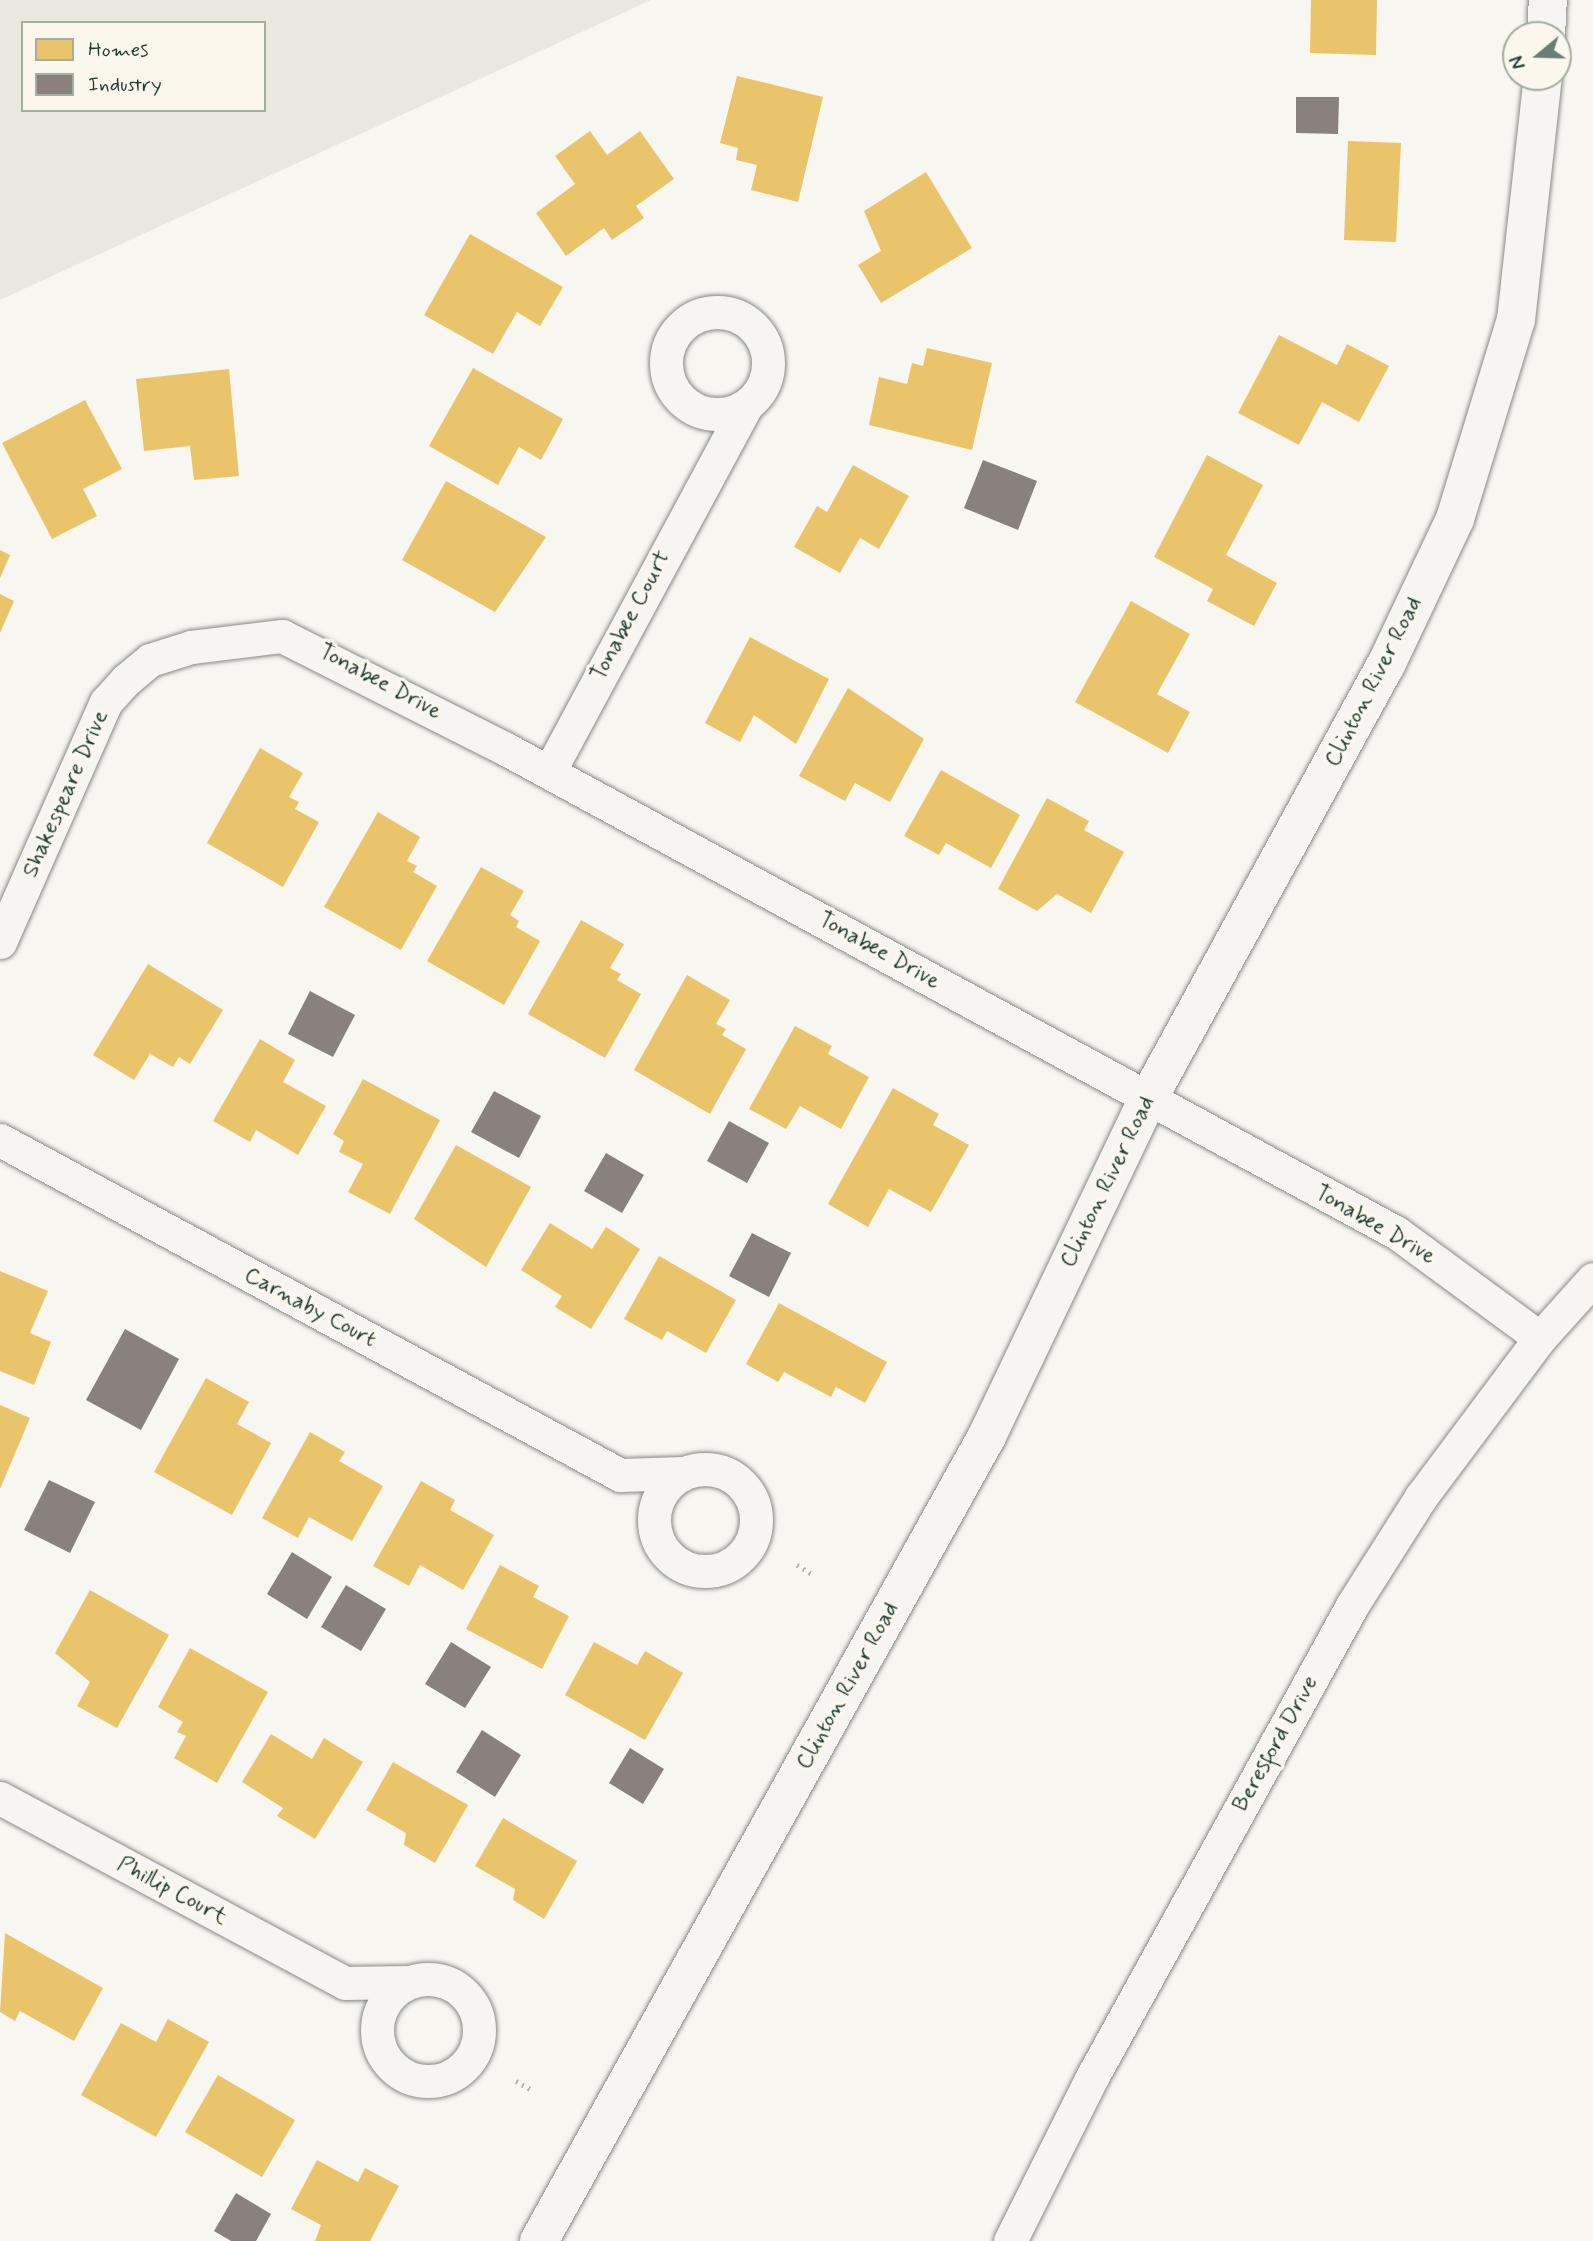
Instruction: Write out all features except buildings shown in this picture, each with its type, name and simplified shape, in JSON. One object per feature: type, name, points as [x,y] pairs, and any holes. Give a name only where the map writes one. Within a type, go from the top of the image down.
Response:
[{"type":"street","points":[[1547,21],[1548,0]]},
{"type":"street","name":"Clinton River Road","points":[[539,2241],[987,1436],[1148,1098],[1385,667],[1455,519],[1516,320],[1541,91]]},
{"type":"street","name":"Tonabee Court","points":[[549,772],[712,460],[746,406],[758,394],[769,362],[757,332],[730,313],[697,316],[673,338],[666,370],[712,460]]},
{"type":"street","points":[[682,401],[713,414],[746,406]]},
{"type":"street","name":"Tonabee Drive","points":[[191,647],[253,635],[308,643],[1396,1233],[1540,1338]]},
{"type":"street","name":"Shakespeare Drive","points":[[0,942],[107,702],[150,660],[191,647]]},
{"type":"street","name":"Carnaby Court","points":[[0,1140],[620,1475],[672,1559],[703,1571],[734,1562],[750,1543],[756,1519],[745,1488],[718,1470],[620,1475]]},
{"type":"street","name":"Beresford Drive","points":[[1010,2241],[1091,2079],[1353,1604],[1421,1497],[1540,1338],[1593,1279]]},
{"type":"street","points":[[654,1530],[659,1496],[683,1473]]},
{"type":"street","name":"Phillip Court","points":[[0,1798],[345,1983],[441,1980],[469,1999],[479,2031],[469,2062],[441,2079],[408,2077],[394,2068],[345,1983]]},
{"type":"street","points":[[377,2038],[383,2005],[408,1982]]},
{"type":"path","points":[[797,1566],[811,1574]]},
{"type":"path","points":[[516,2081],[532,2090]]},
{"type":"shaded area","points":[[0,0],[651,0],[0,300]]}]
